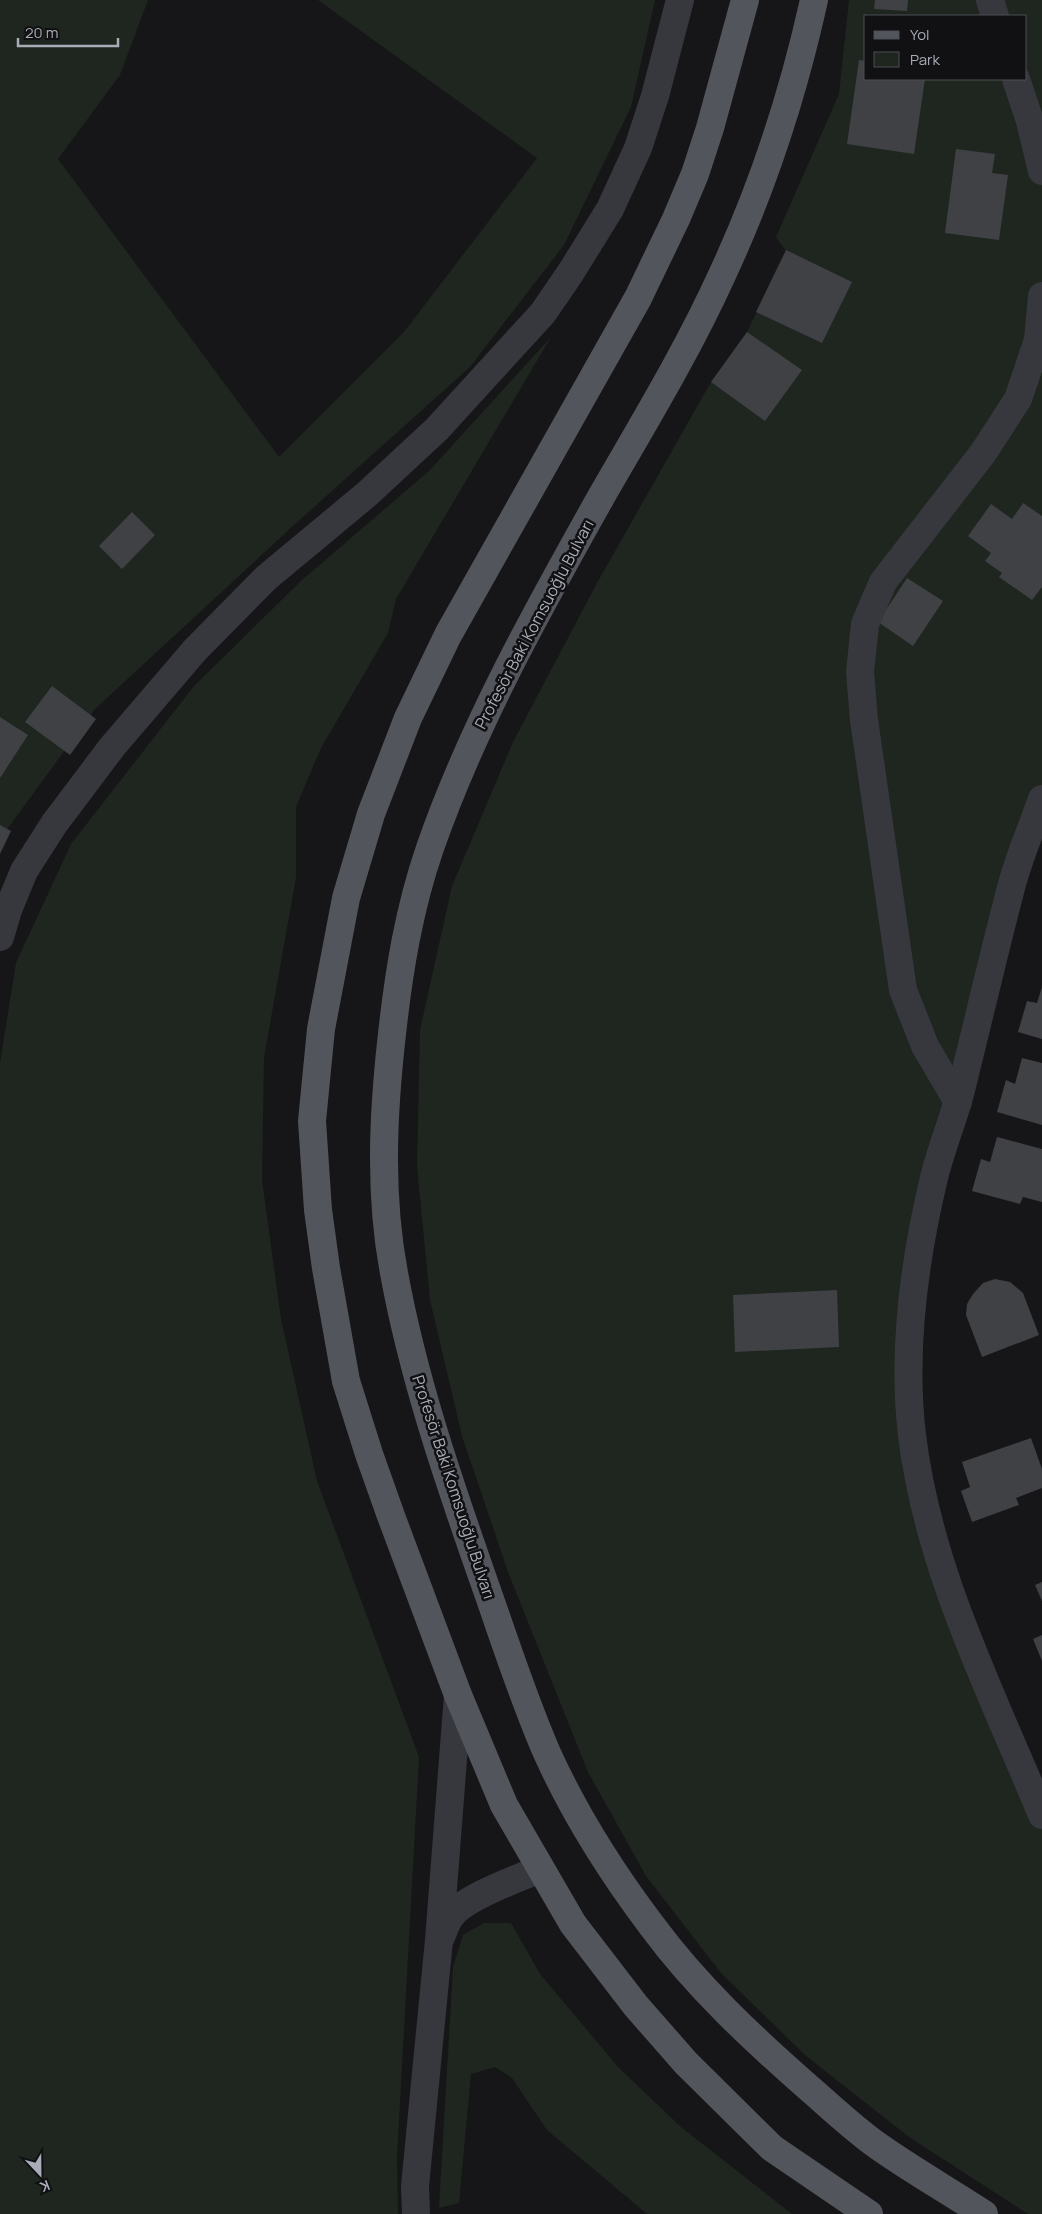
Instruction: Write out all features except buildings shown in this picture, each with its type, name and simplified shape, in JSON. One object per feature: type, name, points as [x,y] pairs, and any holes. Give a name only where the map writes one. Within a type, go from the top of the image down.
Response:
[{"type":"main road","points":[[745,0],[707,137],[676,219],[638,298],[448,635],[408,718],[371,814],[346,898],[321,1029],[312,1121],[318,1210],[336,1330],[346,1381],[368,1454],[458,1695],[504,1805],[573,1924],[609,1973],[686,2063],[719,2098],[772,2148],[869,2214]]},
{"type":"main road","name":"Profesör Baki Komsuoğlu Bulvarı","points":[[814,0],[795,80],[778,135],[723,273],[676,367],[595,508],[497,688],[463,762],[429,850],[407,924],[396,991],[387,1071],[383,1145],[386,1206],[393,1268],[414,1365],[436,1444],[524,1697],[549,1758],[581,1818],[618,1880],[654,1930],[690,1974],[766,2050],[874,2144],[984,2214]]},
{"type":"street","points":[[0,937],[8,910],[24,871],[54,824],[112,746],[195,650],[266,578],[367,494],[437,429],[543,313],[572,272],[610,209],[638,148],[655,96],[680,0]]},
{"type":"street","points":[[990,0],[996,15]]},
{"type":"street","points":[[1016,80],[1030,121],[1042,171]]},
{"type":"street","points":[[958,1102],[925,1046],[903,990],[864,720],[860,672],[866,624],[883,582],[983,453],[1018,399],[1038,340],[1042,296]]},
{"type":"street","points":[[1042,799],[1013,882],[958,1102],[933,1180],[916,1273],[908,1372],[912,1435],[924,1499],[943,1569],[966,1638],[1035,1781],[1042,1815]]},
{"type":"street","points":[[416,2214],[415,2186],[439,1940],[458,1695]]},
{"type":"street","points":[[439,1940],[451,1915],[467,1903],[489,1891],[540,1869]]},
{"type":"green space","points":[[0,0],[148,0],[120,75],[58,159],[279,457],[404,332],[537,158],[318,0],[655,0],[631,107],[564,245],[470,367],[294,525],[95,709],[0,839]]},
{"type":"green space","points":[[849,0],[1042,0],[1042,799],[933,1180],[912,1435],[1029,1784],[1042,1778],[1042,2214],[1028,2214],[909,2137],[806,2056],[721,1973],[646,1876],[588,1772],[508,1572],[462,1436],[430,1300],[417,1166],[420,1030],[452,886],[513,742],[597,583],[711,382],[747,332],[786,251],[776,237],[839,94]]},
{"type":"green space","points":[[551,337],[396,599],[388,633],[321,748],[296,807],[296,877],[264,1058],[262,1180],[281,1319],[317,1481],[419,1757],[397,2157],[398,2214],[0,2214],[0,1063],[16,963],[71,844],[194,686],[302,580],[429,471]]},
{"type":"green space","points":[[484,1923],[511,1923],[540,1974],[619,2068],[681,2127],[792,2214],[647,2214],[547,2130],[512,2078],[495,2067],[471,2074],[459,2203],[439,2208],[453,1967],[463,1935]]}]
